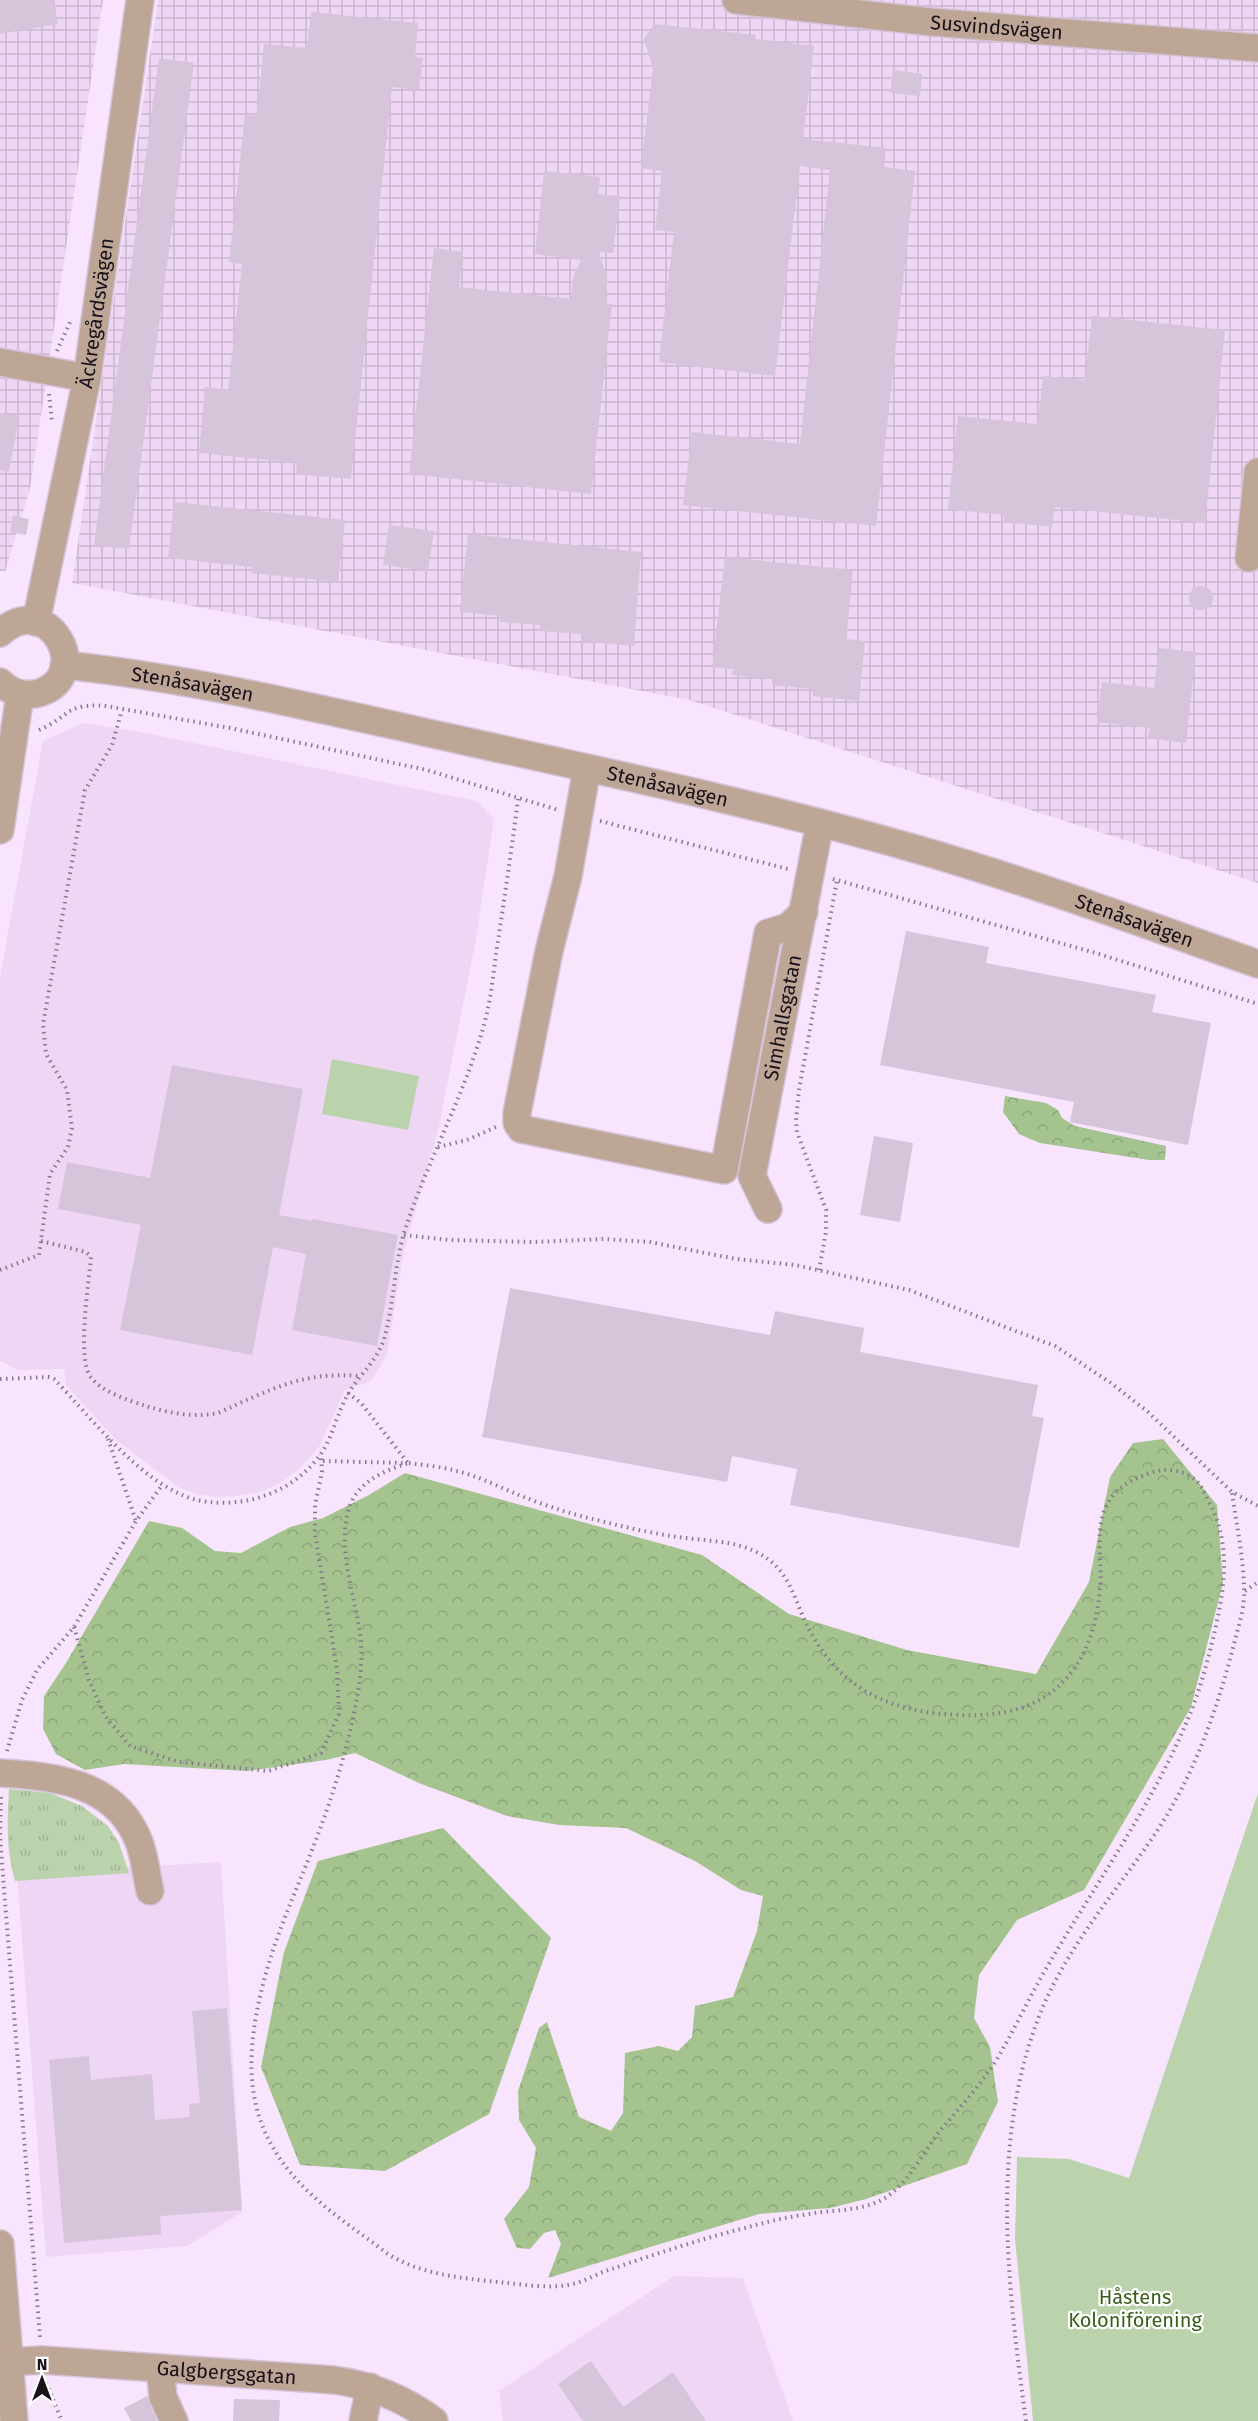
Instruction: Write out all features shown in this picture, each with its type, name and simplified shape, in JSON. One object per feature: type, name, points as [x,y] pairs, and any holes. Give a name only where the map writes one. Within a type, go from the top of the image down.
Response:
[{"type":"street","name":"Äckregårdsvägen","points":[[36,622],[87,378],[140,0]]},
{"type":"street","name":"Susvindsvägen","points":[[736,0],[930,22],[1258,48]]},
{"type":"street","points":[[0,362],[87,378]]},
{"type":"street","points":[[1249,558],[1257,488]]},
{"type":"street","points":[[0,633],[20,621],[36,622],[51,629],[61,641],[64,649],[64,664],[59,678],[48,689],[35,694],[10,688],[14,730],[0,830]]},
{"type":"street","name":"Stenåsavägen","points":[[64,664],[170,678],[255,695],[587,768],[820,823],[924,851],[1043,888],[1258,964]]},
{"type":"street","points":[[587,768],[568,876],[540,997],[517,1123],[521,1129],[724,1170],[768,933],[788,927],[804,912]]},
{"type":"street","name":"Simhallsgatan","points":[[768,1209],[753,1176],[820,823]]},
{"type":"street","points":[[2,1773],[67,1781],[92,1789],[109,1800],[127,1819],[138,1838],[150,1891]]},
{"type":"street","points":[[0,2244],[14,2421]]},
{"type":"street","name":"Galgbergsgatan","points":[[9,2362],[42,2360],[355,2382],[412,2407],[434,2421]]},
{"type":"street","points":[[160,2369],[163,2397],[174,2421]]},
{"type":"street","points":[[363,2421],[370,2387]]},
{"type":"path","points":[[54,430],[48,398],[58,347],[71,319]]},
{"type":"path","points":[[14,730],[37,731],[68,711],[85,705],[230,728],[427,770],[578,816],[793,870],[811,872],[1099,954],[1258,1004]]},
{"type":"path","points":[[0,1270],[39,1255],[50,1174],[68,1147],[72,1128],[67,1090],[46,1054],[43,1024],[85,790],[112,745],[122,710]]},
{"type":"path","points":[[0,1379],[48,1377],[54,1379],[108,1438],[163,1484],[180,1494],[198,1500],[237,1502],[257,1499],[276,1492],[293,1481],[321,1454],[348,1393],[369,1367],[384,1339],[404,1235],[466,1076],[486,1017],[518,799]]},
{"type":"path","points":[[819,1270],[826,1232],[826,1210],[800,1143],[796,1120],[799,1090],[837,880]]},
{"type":"path","points":[[438,1147],[451,1146],[498,1127],[517,1123]]},
{"type":"path","points":[[404,1235],[449,1240],[534,1242],[604,1239],[650,1242],[736,1259],[795,1265],[909,1290],[1055,1346],[1112,1383],[1148,1412],[1232,1492],[1258,1506]]},
{"type":"path","points":[[41,1241],[86,1251],[91,1257],[84,1361],[89,1376],[105,1389],[130,1401],[157,1409],[203,1416],[218,1413],[306,1377],[334,1374],[360,1376]]},
{"type":"path","points":[[348,1393],[361,1402],[409,1463]]},
{"type":"path","points":[[108,1438],[136,1521]]},
{"type":"path","points":[[74,1627],[88,1680],[105,1716],[130,1746],[179,1762],[268,1771],[321,1753],[339,1714],[337,1669],[315,1533],[315,1505],[323,1461],[321,1454]]},
{"type":"path","points":[[323,1461],[409,1463],[461,1472],[553,1508],[593,1520],[681,1538],[733,1543],[752,1549],[782,1571],[794,1592],[810,1632],[834,1665],[857,1688],[891,1704],[928,1713],[962,1716],[997,1716],[1031,1705],[1056,1690],[1078,1666],[1095,1621],[1101,1587],[1102,1516],[1107,1502],[1117,1490],[1132,1480],[1151,1472],[1167,1469],[1184,1473],[1198,1481],[1219,1521],[1225,1562],[1221,1601],[1214,1635],[1199,1690],[1189,1716],[1143,1806],[1043,1973],[998,2057],[971,2095],[936,2137],[906,2181],[878,2203],[854,2209],[818,2212],[726,2233],[571,2285],[534,2286],[427,2270],[394,2258],[341,2220],[297,2183],[274,2151],[259,2118],[252,2087],[250,2059],[262,1988],[276,1938],[324,1817],[345,1751],[360,1685],[362,1646],[348,1567],[345,1531],[348,1514],[352,1499],[360,1487],[394,1467],[409,1463]]},
{"type":"path","points":[[62,2421],[48,2389],[42,2360],[1,1857],[2,1773],[22,1700],[37,1670],[74,1627],[136,1521],[163,1484]]},
{"type":"path","points":[[1026,2421],[1011,2279],[1009,2225],[1010,2130],[1018,2081],[1040,2014],[1063,1968],[1157,1830],[1200,1751],[1213,1720],[1225,1680],[1245,1591],[1232,1492]]},
{"type":"path","points":[[1245,1591],[1258,1582]]},
{"type":"shaded area","points":[[0,0],[103,0],[30,489],[5,572],[0,571]]},
{"type":"shaded area","points":[[158,0],[1258,0],[1258,883],[689,700],[72,583]]},
{"type":"shaded area","points":[[83,723],[135,731],[476,801],[494,819],[476,939],[439,1127],[404,1250],[387,1355],[371,1381],[345,1390],[319,1447],[298,1470],[280,1483],[261,1492],[215,1497],[196,1494],[178,1487],[116,1440],[66,1385],[64,1369],[18,1370],[0,1361],[0,977],[43,741]]},
{"type":"shaded area","points":[[221,1862],[242,2212],[187,2246],[46,2257],[17,1874]]},
{"type":"shaded area","points":[[674,2276],[743,2278],[793,2421],[503,2421],[499,2391]]},
{"type":"green space","points":[[332,1059],[419,1076],[408,1130],[322,1114]]},
{"type":"green space","points":[[1005,1096],[1046,1103],[1058,1110],[1062,1118],[1075,1126],[1166,1146],[1165,1160],[1149,1160],[1040,1143],[1019,1134],[1003,1112]]},
{"type":"green space","points":[[1163,1439],[1217,1505],[1223,1583],[1191,1707],[1084,1890],[1017,1920],[979,1975],[974,2018],[990,2047],[998,2102],[967,2164],[866,2199],[830,2208],[759,2214],[548,2278],[561,2244],[555,2230],[544,2233],[530,2249],[517,2248],[504,2219],[529,2187],[536,2148],[519,2120],[518,2091],[539,2028],[547,2022],[579,2117],[611,2131],[623,2113],[625,2053],[659,2046],[678,2051],[692,2037],[695,2006],[733,1997],[757,1931],[763,1896],[741,1890],[695,1861],[626,1828],[559,1825],[507,1816],[419,1783],[355,1753],[326,1760],[246,1771],[124,1764],[85,1770],[56,1754],[43,1729],[44,1696],[66,1663],[149,1521],[182,1528],[215,1551],[241,1553],[290,1527],[323,1518],[369,1495],[405,1473],[702,1555],[789,1614],[907,1650],[1036,1674],[1089,1582],[1110,1477],[1133,1443]]},
{"type":"green space","points":[[9,1789],[50,1793],[82,1806],[108,1826],[119,1843],[129,1873],[15,1881],[8,1835]]},
{"type":"green space","name":"Håstens Koloniförening","points":[[1258,1793],[1258,2421],[1033,2421],[1015,2239],[1017,2157],[1069,2159],[1129,2178]]},
{"type":"green space","points":[[443,1828],[551,1938],[489,2114],[385,2171],[300,2165],[261,2067],[284,1952],[318,1861]]},
{"type":"building","points":[[0,0],[54,0],[58,24],[0,34]]},
{"type":"building","points":[[311,12],[418,23],[415,57],[423,58],[419,90],[392,87],[351,479],[296,474],[297,463],[199,453],[205,387],[228,390],[242,264],[229,262],[245,115],[257,116],[264,44],[307,48]]},
{"type":"building","points":[[654,24],[756,35],[755,39],[814,46],[803,139],[886,148],[884,167],[915,171],[876,526],[683,505],[692,432],[800,444],[830,170],[800,166],[775,376],[659,362],[674,232],[655,230],[662,171],[641,168],[653,68],[644,39]]},
{"type":"building","points":[[159,58],[194,63],[129,549],[94,545]]},
{"type":"building","points":[[893,70],[922,74],[920,96],[890,93]]},
{"type":"building","points":[[544,171],[600,177],[598,194],[620,196],[613,253],[599,252],[607,278],[606,303],[612,304],[591,494],[409,474],[434,248],[463,252],[459,287],[571,299],[573,278],[581,260],[535,254]]},
{"type":"building","points":[[1092,316],[1225,330],[1205,523],[1055,507],[1052,527],[1004,522],[1004,515],[948,509],[958,416],[1038,424],[1043,376],[1085,380]]},
{"type":"building","points":[[0,413],[19,416],[9,471],[0,470]]},
{"type":"building","points":[[174,502],[345,520],[338,582],[251,573],[252,567],[168,558]]},
{"type":"building","points":[[13,516],[29,519],[26,535],[10,532]]},
{"type":"building","points":[[389,525],[434,531],[428,571],[383,565]]},
{"type":"building","points":[[468,534],[641,552],[634,646],[581,641],[581,634],[540,631],[540,625],[500,622],[501,616],[460,612]]},
{"type":"building","points":[[725,557],[853,570],[846,639],[865,641],[859,701],[813,696],[813,689],[772,685],[773,679],[732,675],[733,669],[712,667]]},
{"type":"building","points":[[1196,586],[1206,586],[1213,593],[1213,603],[1206,610],[1196,610],[1189,603],[1189,593]]},
{"type":"building","points":[[1159,648],[1196,652],[1186,743],[1148,738],[1150,728],[1097,722],[1102,682],[1154,688]]},
{"type":"building","points":[[906,931],[989,947],[986,963],[1156,995],[1152,1012],[1211,1023],[1188,1145],[1070,1122],[1074,1102],[880,1065]]},
{"type":"building","points":[[172,1065],[303,1089],[279,1215],[398,1235],[377,1346],[292,1330],[306,1254],[273,1247],[252,1355],[120,1330],[141,1225],[58,1209],[67,1162],[150,1178]]},
{"type":"building","points":[[874,1136],[913,1143],[900,1222],[860,1215]]},
{"type":"building","points":[[510,1288],[770,1335],[775,1311],[864,1328],[860,1352],[1038,1385],[1032,1416],[1044,1418],[1019,1548],[790,1505],[797,1469],[732,1456],[727,1482],[482,1437]]},
{"type":"building","points":[[227,2008],[242,2210],[160,2216],[161,2234],[64,2243],[49,2060],[89,2056],[91,2080],[152,2074],[155,2120],[190,2117],[189,2104],[200,2103],[192,2011]]},
{"type":"building","points":[[591,2361],[623,2407],[673,2372],[706,2421],[583,2421],[558,2384]]},
{"type":"building","points":[[147,2396],[157,2421],[131,2421],[124,2408]]},
{"type":"building","points":[[234,2399],[280,2400],[279,2421],[233,2421]]}]
